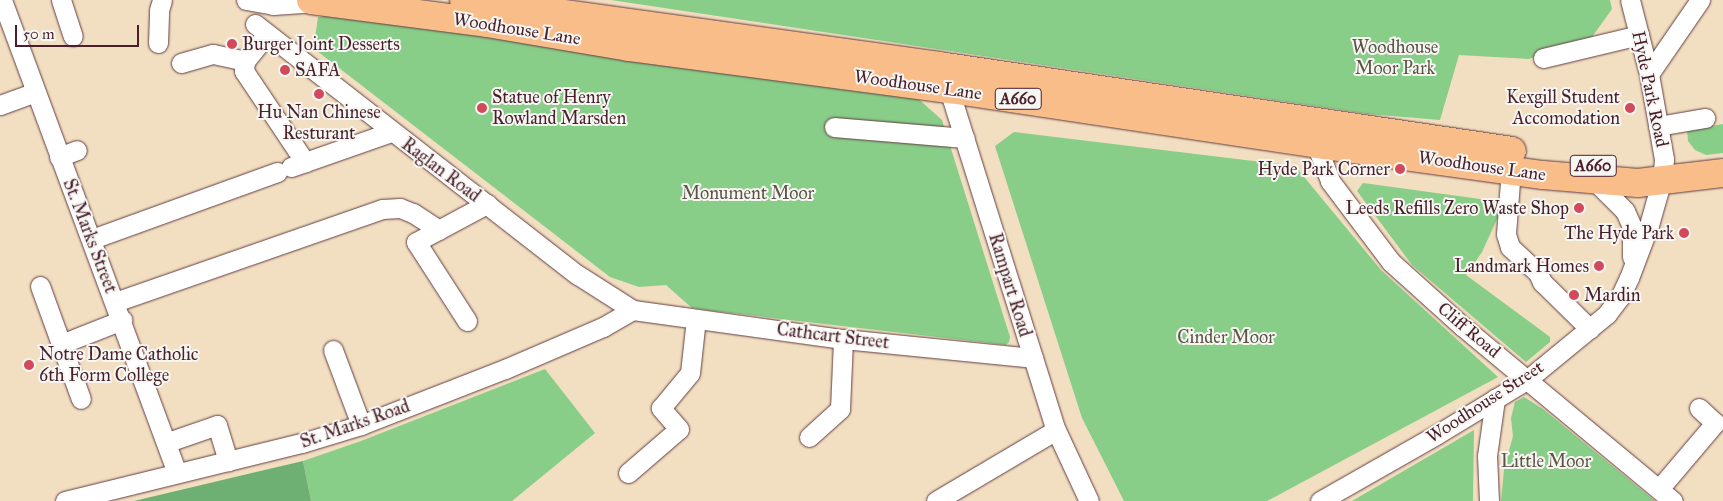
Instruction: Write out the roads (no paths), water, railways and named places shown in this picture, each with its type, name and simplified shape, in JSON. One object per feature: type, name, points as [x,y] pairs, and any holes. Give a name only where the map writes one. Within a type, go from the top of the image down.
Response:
[{"type":"highway","name":"Woodhouse Lane","points":[[464,0],[504,3],[945,77],[1317,132],[1511,169],[1638,183],[1662,179]]},
{"type":"highway","name":"Woodhouse Lane","points":[[314,1],[487,23],[629,47],[945,77]]},
{"type":"highway","name":"Woodhouse Lane","points":[[1317,132],[1524,152],[1573,164],[1638,169],[1662,179]]},
{"type":"highway","name":"A660","points":[[1662,179],[1723,173]]},
{"type":"street","name":"St. Marks Street","points":[[2,0],[59,157],[116,302],[178,473]]},
{"type":"street","points":[[61,0],[73,36]]},
{"type":"street","points":[[158,43],[159,10],[162,0]]},
{"type":"street","points":[[246,0],[273,5],[314,1]]},
{"type":"street","name":"Hyde Park Road","points":[[1630,0],[1649,74],[1664,152],[1662,179]]},
{"type":"street","points":[[1649,74],[1700,0]]},
{"type":"street","name":"Raglan Road","points":[[241,69],[261,29],[578,275],[633,310]]},
{"type":"street","points":[[1543,58],[1639,35]]},
{"type":"street","points":[[181,63],[213,54],[241,69],[291,126],[291,167]]},
{"type":"street","name":"Rampart Road","points":[[945,77],[1056,430],[1089,501]]},
{"type":"street","points":[[0,105],[35,92]]},
{"type":"street","points":[[1658,126],[1705,118]]},
{"type":"street","points":[[834,127],[965,138]]},
{"type":"street","points":[[92,239],[392,132]]},
{"type":"street","name":"Cliff Road","points":[[1317,132],[1330,181],[1391,262],[1462,326],[1666,495]]},
{"type":"street","points":[[59,157],[77,150]]},
{"type":"street","points":[[1511,169],[1506,234],[1510,247],[1538,273],[1542,282],[1590,329]]},
{"type":"street","name":"Woodhouse Street","points":[[1593,179],[1618,202],[1632,226],[1633,250],[1630,278]]},
{"type":"street","name":"Woodhouse Street","points":[[1320,501],[1528,379],[1607,314],[1620,297],[1630,278],[1649,225],[1662,179]]},
{"type":"street","points":[[467,320],[416,242],[487,204]]},
{"type":"street","points":[[116,302],[382,209],[400,208],[439,230]]},
{"type":"street","points":[[40,286],[81,398]]},
{"type":"street","name":"Cathcart Street","points":[[633,310],[843,339],[1033,358]]},
{"type":"street","name":"St. Marks Road","points":[[65,501],[302,443],[361,425],[505,369],[603,327],[633,310]]},
{"type":"street","points":[[628,473],[678,429],[661,408],[690,373],[696,319]]},
{"type":"street","points":[[61,344],[122,320]]},
{"type":"street","points":[[809,437],[840,409],[843,339]]},
{"type":"street","points":[[333,350],[361,425]]},
{"type":"street","points":[[1489,501],[1486,456],[1495,399]]},
{"type":"street","points":[[1666,495],[1715,423],[1699,408]]},
{"type":"street","points":[[168,442],[216,425],[228,461]]},
{"type":"street","points":[[936,501],[1056,430]]},
{"type":"place","name":"Burger Joint Desserts","points":[[232,44]]},
{"type":"place","name":"SAFA","points":[[285,70]]},
{"type":"place","name":"Hu Nan Chinese Resturant","points":[[319,94]]},
{"type":"place","name":"Statue of Henry Rowland Marsden","points":[[482,108]]},
{"type":"place","name":"Kexgill Student Accomodation","points":[[1630,108]]},
{"type":"place","name":"Hyde Park Corner","points":[[1400,169]]},
{"type":"place","name":"Leeds Refills Zero Waste Shop","points":[[1579,208]]},
{"type":"place","name":"The Hyde Park","points":[[1684,233]]},
{"type":"place","name":"Landmark Homes","points":[[1599,266]]},
{"type":"place","name":"Mardin","points":[[1574,295]]},
{"type":"place","name":"Notre Dame Catholic 6th Form College","points":[[29,365]]},
{"type":"park label","name":"Woodhouse Moor Park","points":[[1395,58]]},
{"type":"park label","name":"Monument Moor","points":[[748,193]]},
{"type":"park label","name":"Cinder Moor","points":[[1226,337]]},
{"type":"park label","name":"Little Moor","points":[[1546,461]]}]
